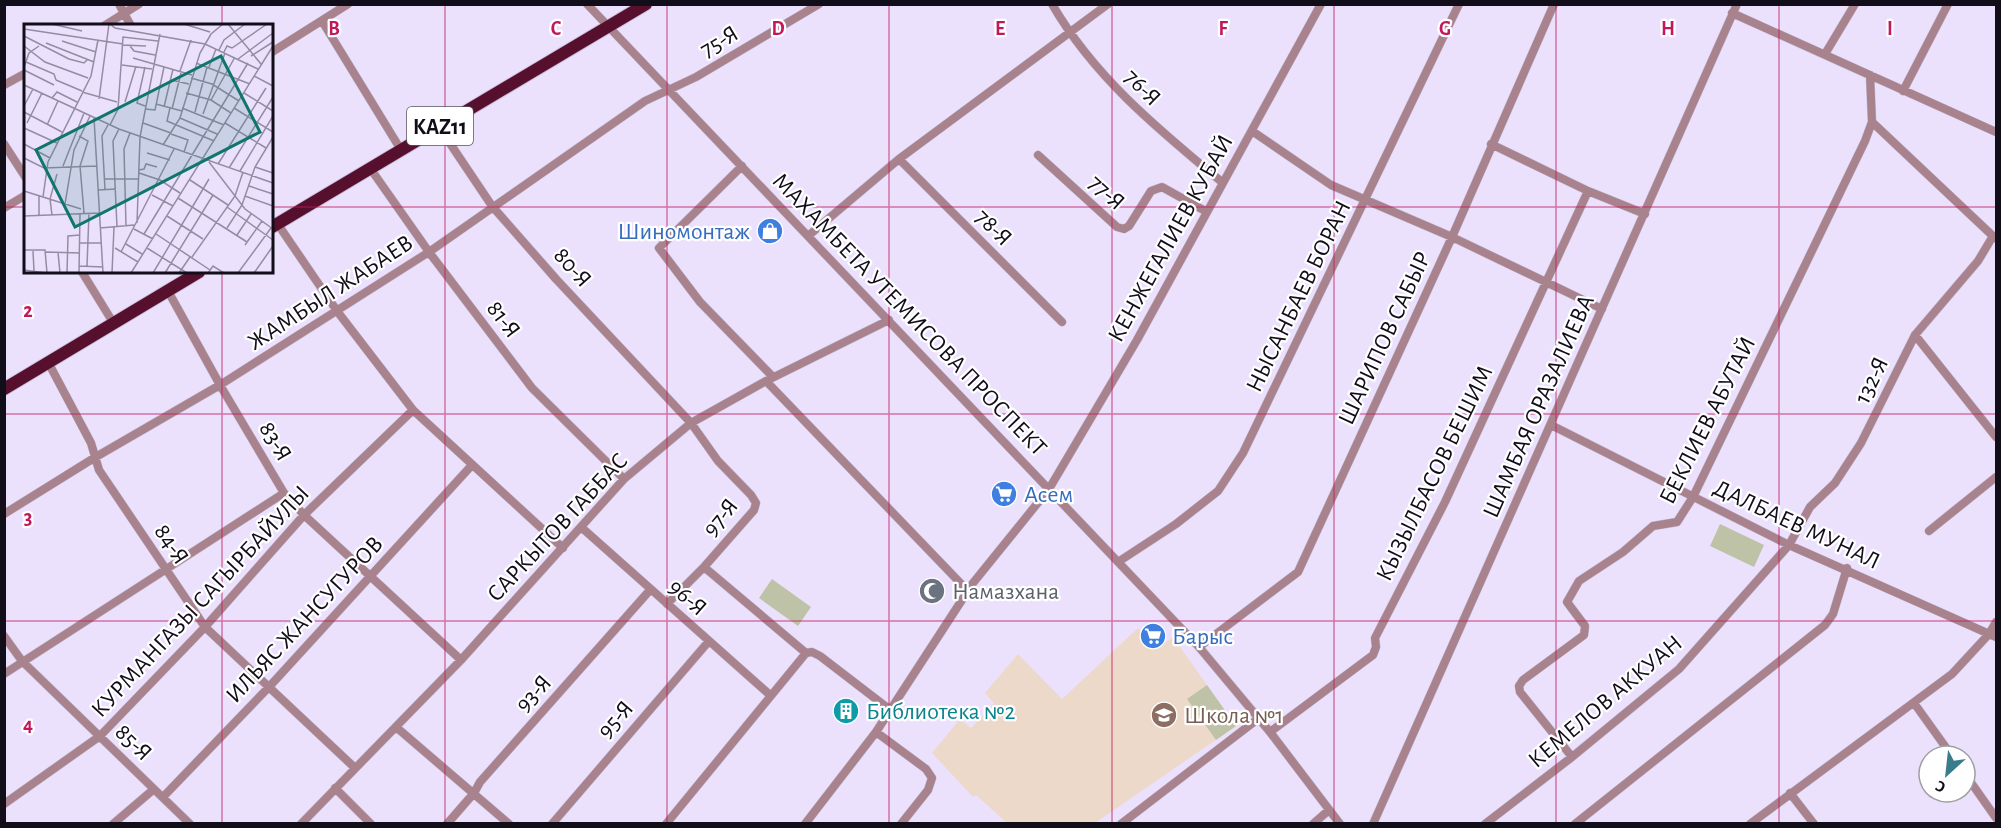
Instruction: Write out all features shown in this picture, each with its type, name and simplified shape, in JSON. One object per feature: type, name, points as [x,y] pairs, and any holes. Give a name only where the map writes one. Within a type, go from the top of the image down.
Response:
[{"type":"highway","name":"KAZ11","points":[[274,225],[646,4]]},
{"type":"highway","points":[[4,389],[197,273]]},
{"type":"street","points":[[119,4],[130,24]]},
{"type":"street","points":[[107,24],[139,4]]},
{"type":"street","points":[[273,51],[348,4]]},
{"type":"street","name":"МАХАМБЕТА УТЕМИСОВА ПРОСПЕКТ","points":[[587,4],[1199,647],[1259,718],[1340,824]]},
{"type":"street","name":"75-Я","points":[[668,89],[696,77],[819,4]]},
{"type":"street","name":"76-Я","points":[[1052,4],[1068,32],[1121,95],[1223,183]]},
{"type":"street","points":[[808,236],[899,159],[1108,4]]},
{"type":"street","name":"КЕНЖЕГАЛИЕВ КУБАЙ","points":[[805,824],[876,732],[968,591],[1049,489],[1137,340],[1321,4]]},
{"type":"street","name":"НЫСАНБАЕВ БОРАН","points":[[1118,562],[1176,524],[1218,490],[1243,453],[1459,4]]},
{"type":"street","name":"ШАРИПОВ САБЫР","points":[[1199,647],[1298,572],[1452,237],[1554,4]]},
{"type":"street","name":"ШАМБАЯ ОРАЗАЛИЕВА","points":[[1373,824],[1737,4]]},
{"type":"street","points":[[1825,54],[1855,4]]},
{"type":"street","points":[[1903,91],[1948,4]]},
{"type":"street","points":[[1732,13],[1996,132]]},
{"type":"street","points":[[322,21],[401,150]]},
{"type":"street","points":[[4,85],[24,74]]},
{"type":"street","name":"БЕКЛИЕВ АБУТАЙ","points":[[1572,757],[1520,692],[1519,686],[1584,635],[1585,626],[1566,602],[1579,581],[1623,552],[1653,526],[1677,522],[1693,497],[1866,141],[1872,122],[1870,75]]},
{"type":"street","name":"ЖАМБЫЛ ЖАБАЕВ","points":[[4,514],[94,458],[220,385],[337,311],[429,252],[645,101],[668,89]]},
{"type":"street","name":"132-Я","points":[[1789,544],[1810,507],[1835,483],[1861,443],[1915,335],[1978,261],[1995,237],[1872,122]]},
{"type":"street","name":"80-Я","points":[[439,127],[492,206],[556,279],[691,423]]},
{"type":"street","points":[[1252,131],[1304,169],[1366,201],[1452,237],[1602,309]]},
{"type":"street","points":[[4,144],[24,175]]},
{"type":"street","points":[[1491,144],[1588,191],[1645,214]]},
{"type":"street","name":"77-Я","points":[[1038,155],[1117,227],[1124,229],[1129,226],[1151,191],[1162,187],[1207,212]]},
{"type":"street","name":"78-Я","points":[[899,159],[1062,322]]},
{"type":"street","points":[[742,166],[659,248],[700,302],[769,379],[968,591]]},
{"type":"street","name":"81-Я","points":[[370,168],[429,252],[532,388],[624,479]]},
{"type":"street","name":"КЫЗЫЛБАСОВ БЕШИМ","points":[[1270,732],[1373,656],[1376,647],[1375,638],[1444,502],[1588,191]]},
{"type":"street","points":[[4,208],[24,196]]},
{"type":"street","points":[[274,225],[413,410],[562,548]]},
{"type":"street","points":[[83,273],[114,324]]},
{"type":"street","name":"83-Я","points":[[168,291],[284,493],[304,515],[461,660]]},
{"type":"street","name":"САРКЫТОВ ГАББАС","points":[[301,824],[461,660],[624,479],[691,423],[769,379],[889,320]]},
{"type":"street","points":[[1915,335],[1996,437]]},
{"type":"street","name":"84-Я","points":[[48,362],[91,443],[99,470],[205,627],[355,768]]},
{"type":"street","name":"КУРМАНГАЗЫ САГЫРБАЙУЛЫ","points":[[4,804],[100,736],[205,627],[304,515],[413,410]]},
{"type":"street","name":"97-Я","points":[[667,604],[704,567],[754,510],[756,503],[718,461],[691,423]]},
{"type":"street","name":"ДАЛБАЕВ МУНАЛ","points":[[1551,425],[1789,544],[1847,568],[1993,636]]},
{"type":"street","name":"ИЛЬЯС ЖАНСУГУРОВ","points":[[163,797],[269,687],[472,465]]},
{"type":"street","points":[[1929,531],[1996,477]]},
{"type":"street","points":[[4,674],[284,493]]},
{"type":"street","name":"96-Я","points":[[581,527],[770,695]]},
{"type":"street","name":"КЕМЕЛОВ АККУАН","points":[[1485,824],[1572,757],[1679,669],[1789,544]]},
{"type":"street","points":[[704,567],[806,653]]},
{"type":"street","points":[[1575,824],[1825,625],[1833,614],[1847,568]]},
{"type":"street","name":"93-Я","points":[[447,824],[474,793],[480,782],[650,590]]},
{"type":"street","points":[[1750,824],[1953,674],[1993,636],[1996,622]]},
{"type":"street","name":"85-Я","points":[[4,636],[22,661],[190,824]]},
{"type":"street","name":"95-Я","points":[[552,824],[709,641]]},
{"type":"street","points":[[666,824],[806,653],[813,652],[820,656],[890,709]]},
{"type":"street","points":[[1914,702],[1944,744]]},
{"type":"street","points":[[1121,824],[1259,718]]},
{"type":"street","points":[[396,727],[509,824]]},
{"type":"street","points":[[876,732],[926,769],[932,778],[928,790],[901,824]]},
{"type":"street","points":[[112,824],[154,789]]},
{"type":"street","points":[[335,789],[370,824]]},
{"type":"street","points":[[1977,791],[1996,818]]},
{"type":"street","points":[[1791,794],[1814,824]]},
{"type":"street","points":[[1313,824],[1329,810]]},
{"type":"shaded area","points":[[1138,628],[1158,648],[1173,637],[1236,726],[1095,823],[1007,823],[976,795],[973,797],[932,753],[960,719],[971,728],[994,703],[985,693],[1018,654],[1062,699]]},
{"type":"green space","points":[[1720,524],[1764,545],[1754,567],[1710,546]]},
{"type":"green space","points":[[772,579],[811,607],[798,626],[759,598]]},
{"type":"green space","points":[[1207,685],[1236,726],[1216,740],[1187,699]]},
{"type":"place","name":"Шиномонтаж","points":[[770,231]]},
{"type":"place","name":"Асем","points":[[1004,494]]},
{"type":"place","name":"Намазхана","points":[[932,591]]},
{"type":"place","name":"Барыс","points":[[1153,636]]},
{"type":"place","name":"Библиотека №2","points":[[846,711]]},
{"type":"place","name":"Школа №1","points":[[1164,715]]}]
